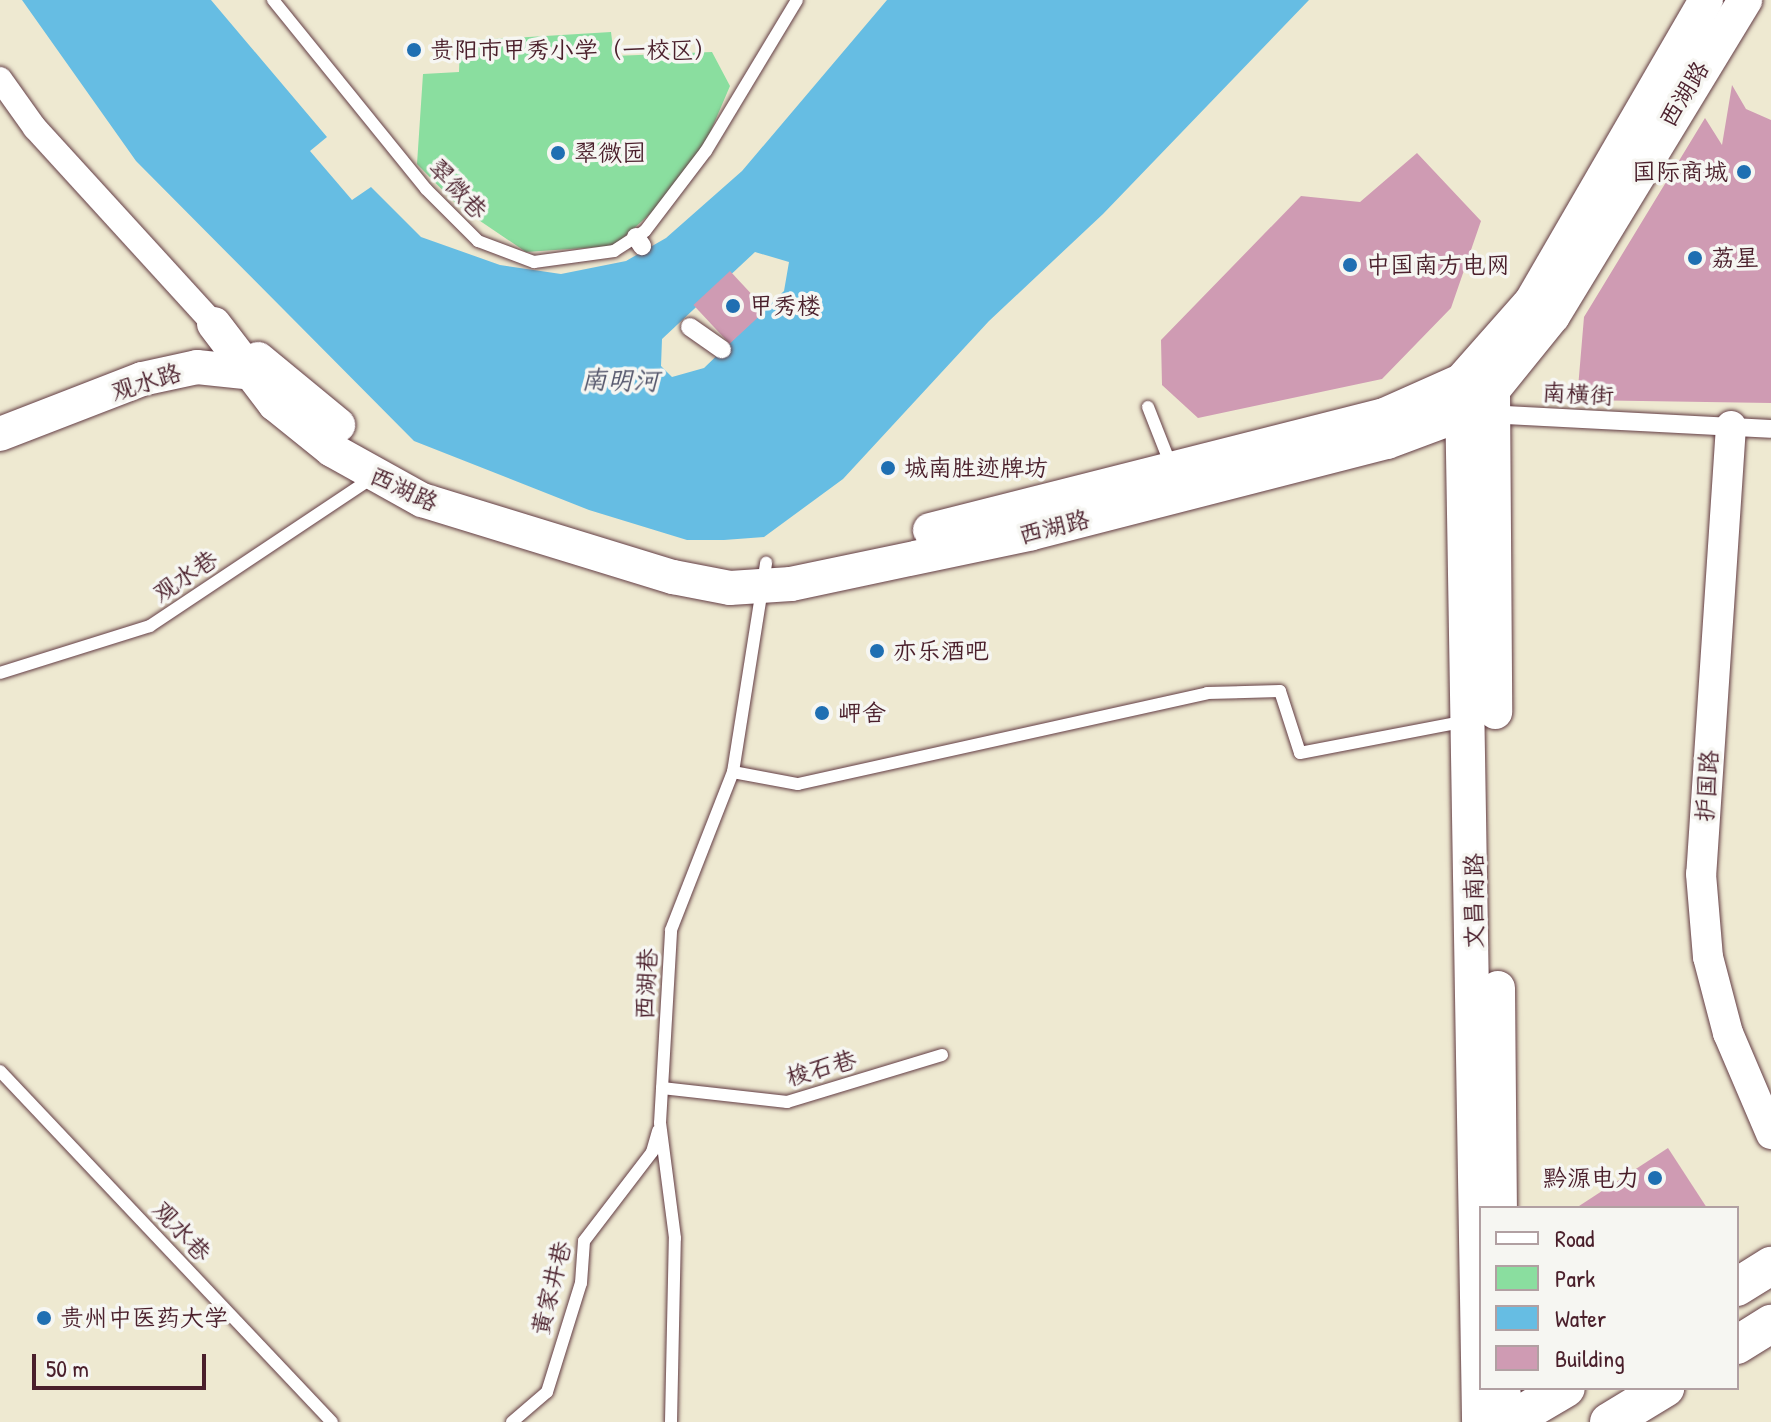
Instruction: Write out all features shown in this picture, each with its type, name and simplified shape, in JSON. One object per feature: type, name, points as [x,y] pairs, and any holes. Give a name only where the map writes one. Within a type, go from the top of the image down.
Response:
[{"type":"main road","name":"西湖路","points":[[1477,400],[1706,0]]},
{"type":"main road","name":"西湖路","points":[[214,324],[284,396],[374,476],[514,533],[673,577],[762,574],[1032,533],[1387,442],[1477,400],[1553,316],[1745,0]]},
{"type":"main road","name":"西湖路","points":[[214,324],[251,368]]},
{"type":"main road","name":"观水路","points":[[0,434],[142,379],[197,367],[251,368],[284,396]]},
{"type":"main road","name":"观水路","points":[[0,460],[198,388],[284,396]]},
{"type":"main road","name":"西湖路","points":[[284,396],[428,481],[678,559],[762,574],[1382,416],[1477,400]]},
{"type":"main road","name":"文昌南路","points":[[1477,400],[1473,719],[1479,1422]]},
{"type":"main road","name":"文昌南路","points":[[1477,400],[1500,1206]]},
{"type":"main road","points":[[1739,1286],[1771,1266]]},
{"type":"main road","points":[[1503,1390],[1508,1422],[1563,1390]]},
{"type":"main road","points":[[1609,1422],[1662,1390]]},
{"type":"street","name":"西湖路","points":[[0,79],[35,128],[214,324]]},
{"type":"street","points":[[690,327],[722,349]]},
{"type":"street","name":"南横街","points":[[1477,400],[1771,429]]},
{"type":"street","name":"护国路","points":[[1731,426],[1701,874],[1708,957],[1724,1018],[1771,1134]]},
{"type":"lane","name":"翠微巷","points":[[273,0],[367,123],[478,241],[534,262],[614,251],[639,242],[706,151],[797,0]]},
{"type":"lane","points":[[1148,407],[1173,471]]},
{"type":"lane","name":"观水巷","points":[[0,673],[150,626],[374,476]]},
{"type":"lane","name":"西湖巷","points":[[671,1422],[675,1238],[660,1123],[671,930],[733,772],[762,574]]},
{"type":"lane","points":[[733,772],[798,784],[1207,693],[1280,691],[1300,753],[1473,719]]},
{"type":"lane","name":"梭石巷","points":[[662,1088],[787,1102],[942,1055]]},
{"type":"lane","name":"观水巷","points":[[0,1071],[332,1422]]},
{"type":"lane","name":"黄家井巷","points":[[512,1422],[547,1392],[581,1283],[584,1241],[652,1152],[660,1123]]},
{"type":"green space","name":"翠微园","points":[[611,32],[614,56],[712,52],[730,86],[706,142],[660,205],[614,246],[526,252],[458,206],[417,164],[423,74],[459,72],[460,41]]},
{"type":"water","name":"南明河","points":[[22,0],[211,0],[327,137],[310,151],[352,200],[371,187],[421,237],[500,265],[561,274],[626,261],[666,238],[742,171],[887,0],[1309,0],[1103,214],[989,321],[843,479],[764,537],[687,540],[589,510],[414,441],[136,161]],"holes":[[[755,252],[789,262],[784,291],[704,368],[672,377],[661,366],[662,339]]]},
{"type":"building","name":"荔星","points":[[1732,85],[1746,109],[1771,120],[1771,403],[1577,400],[1584,317],[1705,118],[1722,145]]},
{"type":"building","name":"中国南方电网","points":[[1417,153],[1481,221],[1451,308],[1382,379],[1198,418],[1162,385],[1161,340],[1301,196],[1360,202]]},
{"type":"building","points":[[730,271],[766,310],[730,344],[693,305]]},
{"type":"building","name":"黔源电力","points":[[1668,1148],[1706,1206],[1579,1206]]},
{"type":"place","name":"贵阳市甲秀小学（一校区）","points":[[414,50]]},
{"type":"place","name":"翠微园","points":[[558,153]]},
{"type":"place","name":"国际商城","points":[[1744,172]]},
{"type":"place","name":"荔星","points":[[1695,258]]},
{"type":"place","name":"中国南方电网","points":[[1350,265]]},
{"type":"place","name":"甲秀楼","points":[[733,306]]},
{"type":"place","name":"城南胜迹牌坊","points":[[888,468]]},
{"type":"place","name":"亦乐酒吧","points":[[877,651]]},
{"type":"place","name":"岬舍","points":[[822,713]]},
{"type":"place","name":"黔源电力","points":[[1655,1178]]},
{"type":"place","name":"贵州中医药大学","points":[[44,1318]]}]
